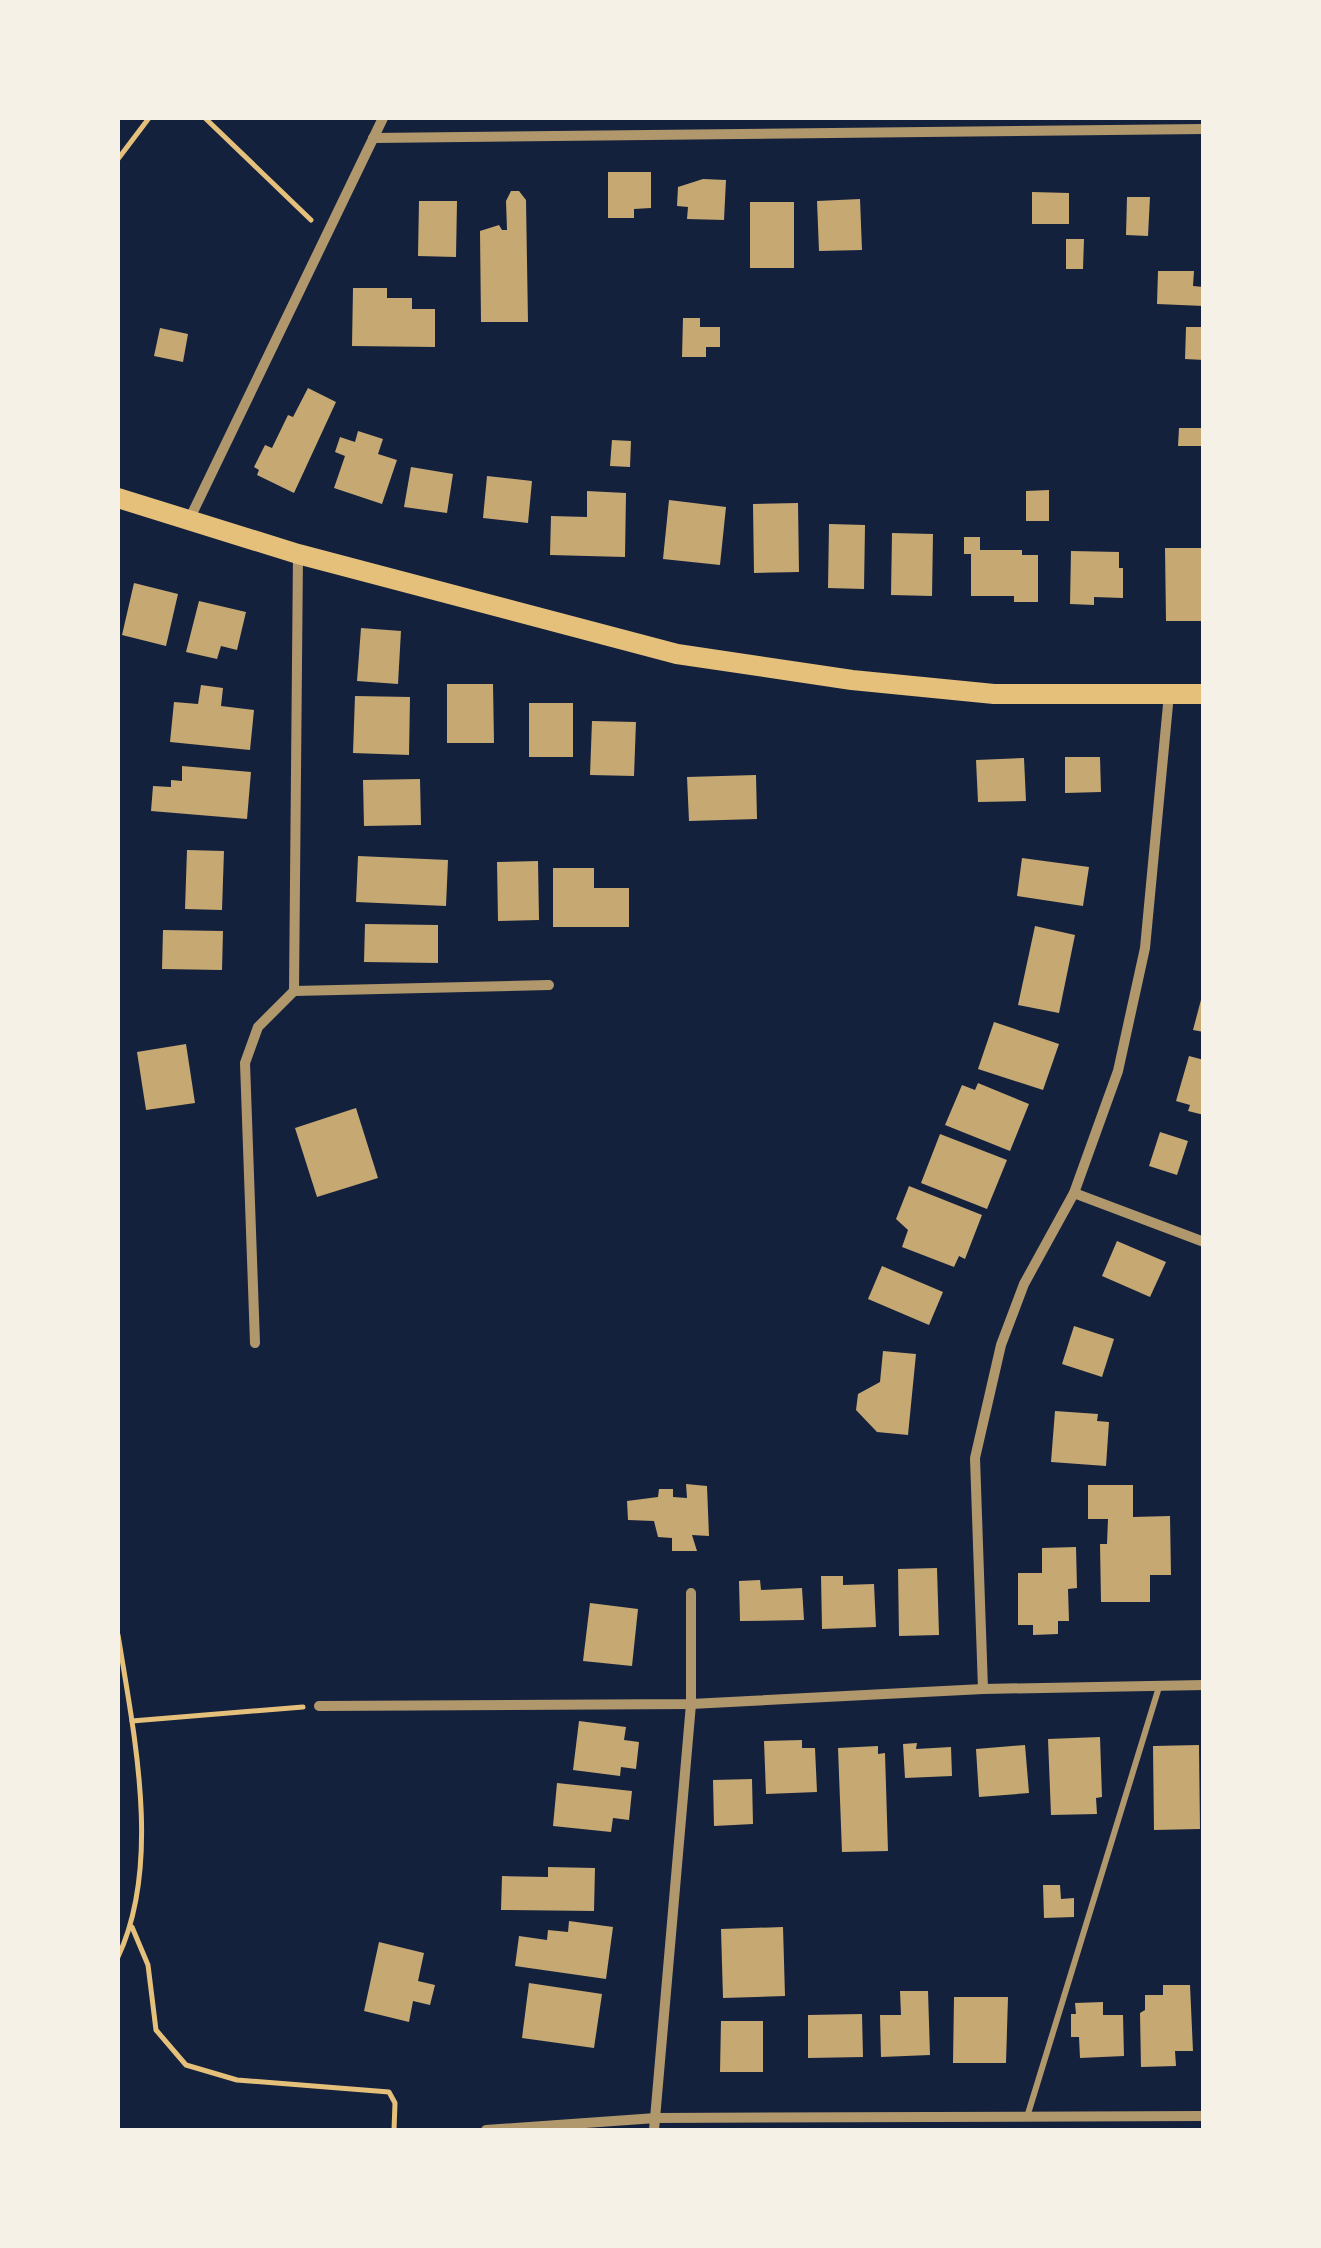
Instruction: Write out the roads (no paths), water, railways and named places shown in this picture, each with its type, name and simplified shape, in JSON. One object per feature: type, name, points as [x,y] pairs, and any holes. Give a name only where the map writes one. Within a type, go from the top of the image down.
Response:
[{"type":"main road","points":[[118,498],[298,554],[677,654],[927,689],[994,694],[1204,694]]},
{"type":"main road","points":[[118,511],[189,521]]},
{"type":"street","points":[[189,521],[383,118]]},
{"type":"street","points":[[373,138],[1204,129]]},
{"type":"street","points":[[294,991],[298,554]]},
{"type":"street","points":[[982,1688],[975,1458],[1001,1345],[1024,1284],[1074,1193],[1118,1071],[1145,948],[1169,694]]},
{"type":"street","points":[[255,1343],[245,1063],[258,1027],[294,991],[549,986]]},
{"type":"street","points":[[1074,1193],[1204,1242]]},
{"type":"street","points":[[655,2124],[691,1704],[691,1593]]},
{"type":"street","points":[[319,1706],[691,1704],[982,1688],[1204,1685]]},
{"type":"street","points":[[1168,2116],[1168,2130]]},
{"type":"street","points":[[486,2130],[1204,2116]]},
{"type":"lane","points":[[1027,2117],[1160,1685]]}]
